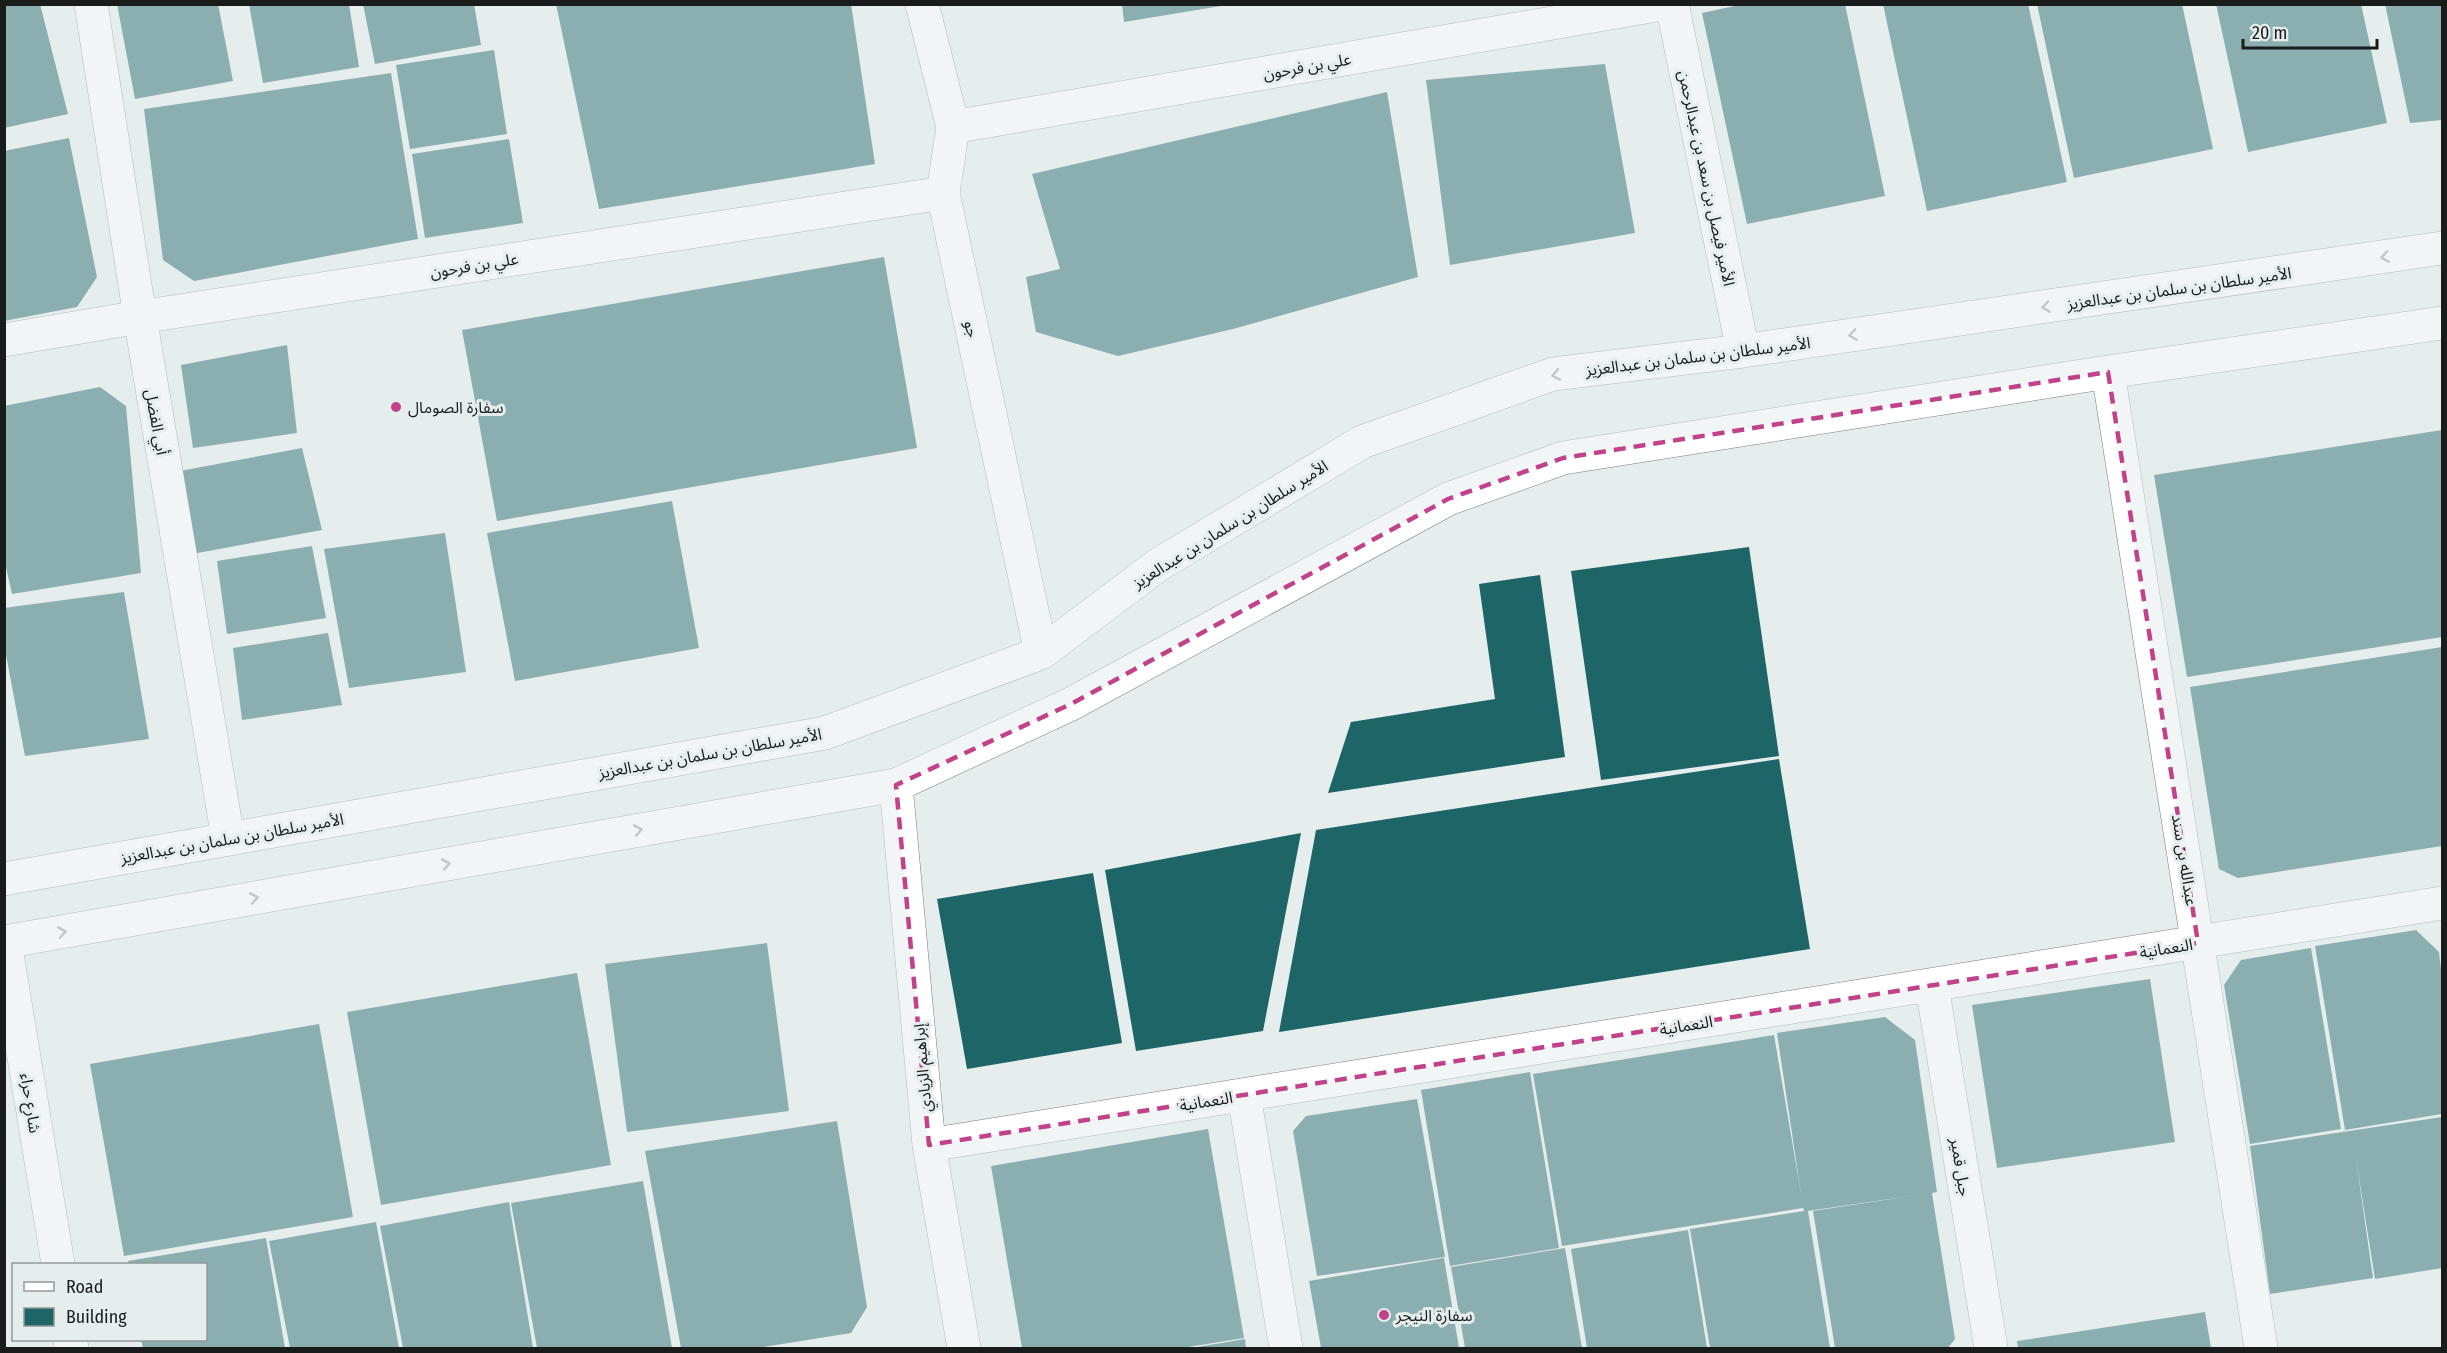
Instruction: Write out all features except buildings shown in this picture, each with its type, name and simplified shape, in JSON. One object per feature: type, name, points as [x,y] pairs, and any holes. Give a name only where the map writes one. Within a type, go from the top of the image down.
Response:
[{"type":"street","name":"أبي الفضل","points":[[91,4],[140,317],[228,838]]},
{"type":"street","name":"جو","points":[[922,4],[953,127],[943,193],[1041,653]]},
{"type":"street","name":"علي بن فرحون","points":[[953,127],[1662,4]]},
{"type":"street","name":"الأمير فيصل بن سعد بن عبدالرحمن","points":[[1672,4],[1743,351]]},
{"type":"street","name":"علي بن فرحون","points":[[4,340],[943,193]]},
{"type":"street","name":"الأمير سلطان بن سلمان بن عبدالعزيز","points":[[4,879],[825,733],[1041,653],[1158,564],[1362,442],[1553,374],[1743,351],[2442,248]]},
{"type":"street","points":[[5,942],[896,785],[1071,704],[1449,499],[1563,458],[2108,372],[2442,323]]},
{"type":"street","name":"عبدالله بن سند","points":[[2108,372],[2261,1348]]},
{"type":"street","name":"إبراهيم الزيادي","points":[[896,785],[929,1145],[964,1348]]},
{"type":"street","name":"النعمانية","points":[[929,1145],[2442,903]]},
{"type":"street","name":"شارع حراء","points":[[5,942],[58,1263]]},
{"type":"street","name":"جبل قمير","points":[[1932,986],[1991,1348]]},
{"type":"street","points":[[1244,1095],[1286,1348]]},
{"type":"highlighted area","points":[[2108,372],[2198,943],[929,1145],[896,785],[1071,704],[1448,499],[1563,458]]},
{"type":"place","name":"سفارة الصومال","points":[[396,407]]},
{"type":"place","name":"سفارة النيجر","points":[[1384,1315]]}]
